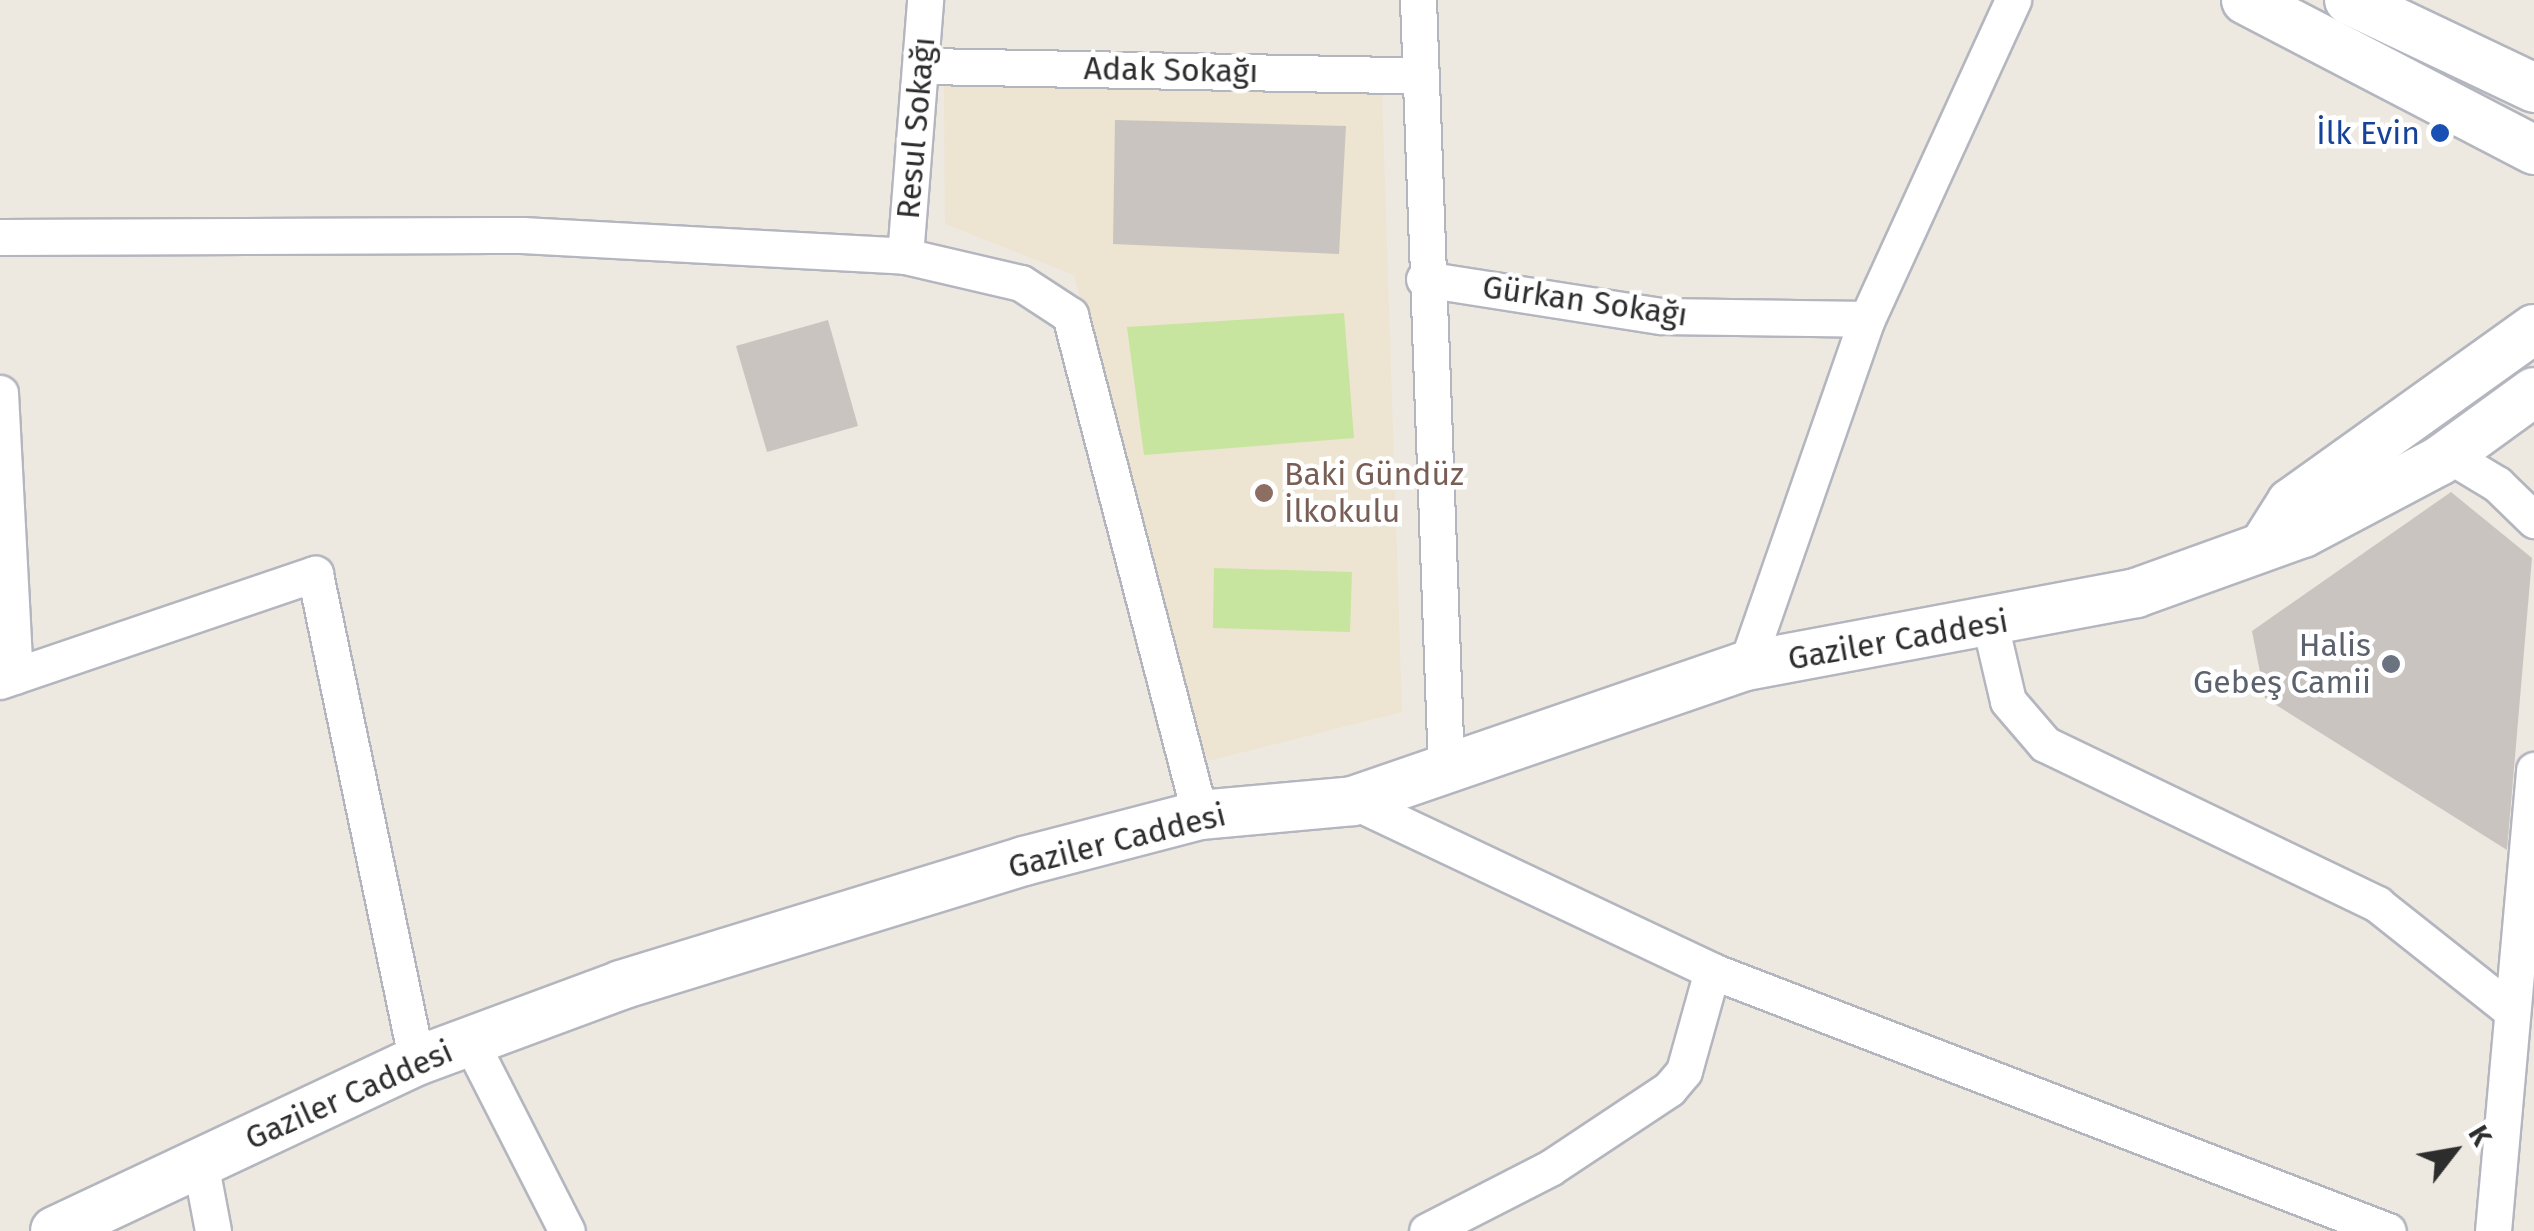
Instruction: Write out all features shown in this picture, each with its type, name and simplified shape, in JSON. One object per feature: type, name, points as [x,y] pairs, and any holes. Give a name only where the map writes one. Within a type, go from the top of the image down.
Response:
[{"type":"main road","points":[[2246,0],[2524,150]]},
{"type":"main road","points":[[2349,0],[2534,88]]},
{"type":"main road","points":[[2268,541],[2291,503],[2534,328]]},
{"type":"main road","name":"Gaziler Caddesi","points":[[55,1231],[418,1061],[658,974],[1200,815],[1353,800],[1746,666],[1990,624],[2136,593],[2268,541],[2303,533],[2439,461],[2534,392]]},
{"type":"street","name":"Resul Sokağı","points":[[905,256],[926,66],[925,0]]},
{"type":"street","points":[[1418,0],[1424,279],[1446,770]]},
{"type":"street","points":[[1746,666],[1867,319],[2014,0]]},
{"type":"street","name":"Adak Sokağı","points":[[926,66],[1417,75]]},
{"type":"street","points":[[0,238],[522,236],[905,256],[1021,283],[1070,315],[1200,815]]},
{"type":"street","name":"Gürkan Sokağı","points":[[1424,279],[1661,316],[1867,319]]},
{"type":"street","points":[[0,393],[8,679],[315,574],[418,1061]]},
{"type":"street","points":[[2439,461],[2457,460],[2496,484],[2534,520]]},
{"type":"street","points":[[1990,624],[2008,701],[2045,744],[2377,904],[2512,1011]]},
{"type":"street","points":[[2493,1231],[2534,770]]},
{"type":"street","points":[[1353,800],[1712,971],[2388,1231]]},
{"type":"street","points":[[1427,1231],[1550,1168],[1669,1089],[1684,1071],[1712,971]]},
{"type":"street","points":[[470,1041],[567,1231]]},
{"type":"street","points":[[200,1162],[212,1231]]},
{"type":"shaded area","name":"Baki Gündüz İlkokulu","points":[[944,83],[1382,93],[1402,712],[1203,762],[1074,275],[945,224]]},
{"type":"green space","points":[[1344,313],[1354,438],[1144,455],[1127,327]]},
{"type":"green space","points":[[1214,568],[1352,572],[1350,632],[1213,628]]},
{"type":"building","points":[[1115,120],[1346,126],[1339,254],[1113,244]]},
{"type":"building","points":[[828,320],[858,426],[767,452],[736,346]]},
{"type":"building","name":"Halis Gebeş Camii","points":[[2451,492],[2532,558],[2507,850],[2265,698],[2252,631]]},
{"type":"place","name":"İlk Evin","points":[[2440,133]]},
{"type":"place","name":"Baki Gündüz İlkokulu","points":[[1264,493]]},
{"type":"place","name":"Halis Gebeş Camii","points":[[2391,664]]}]
